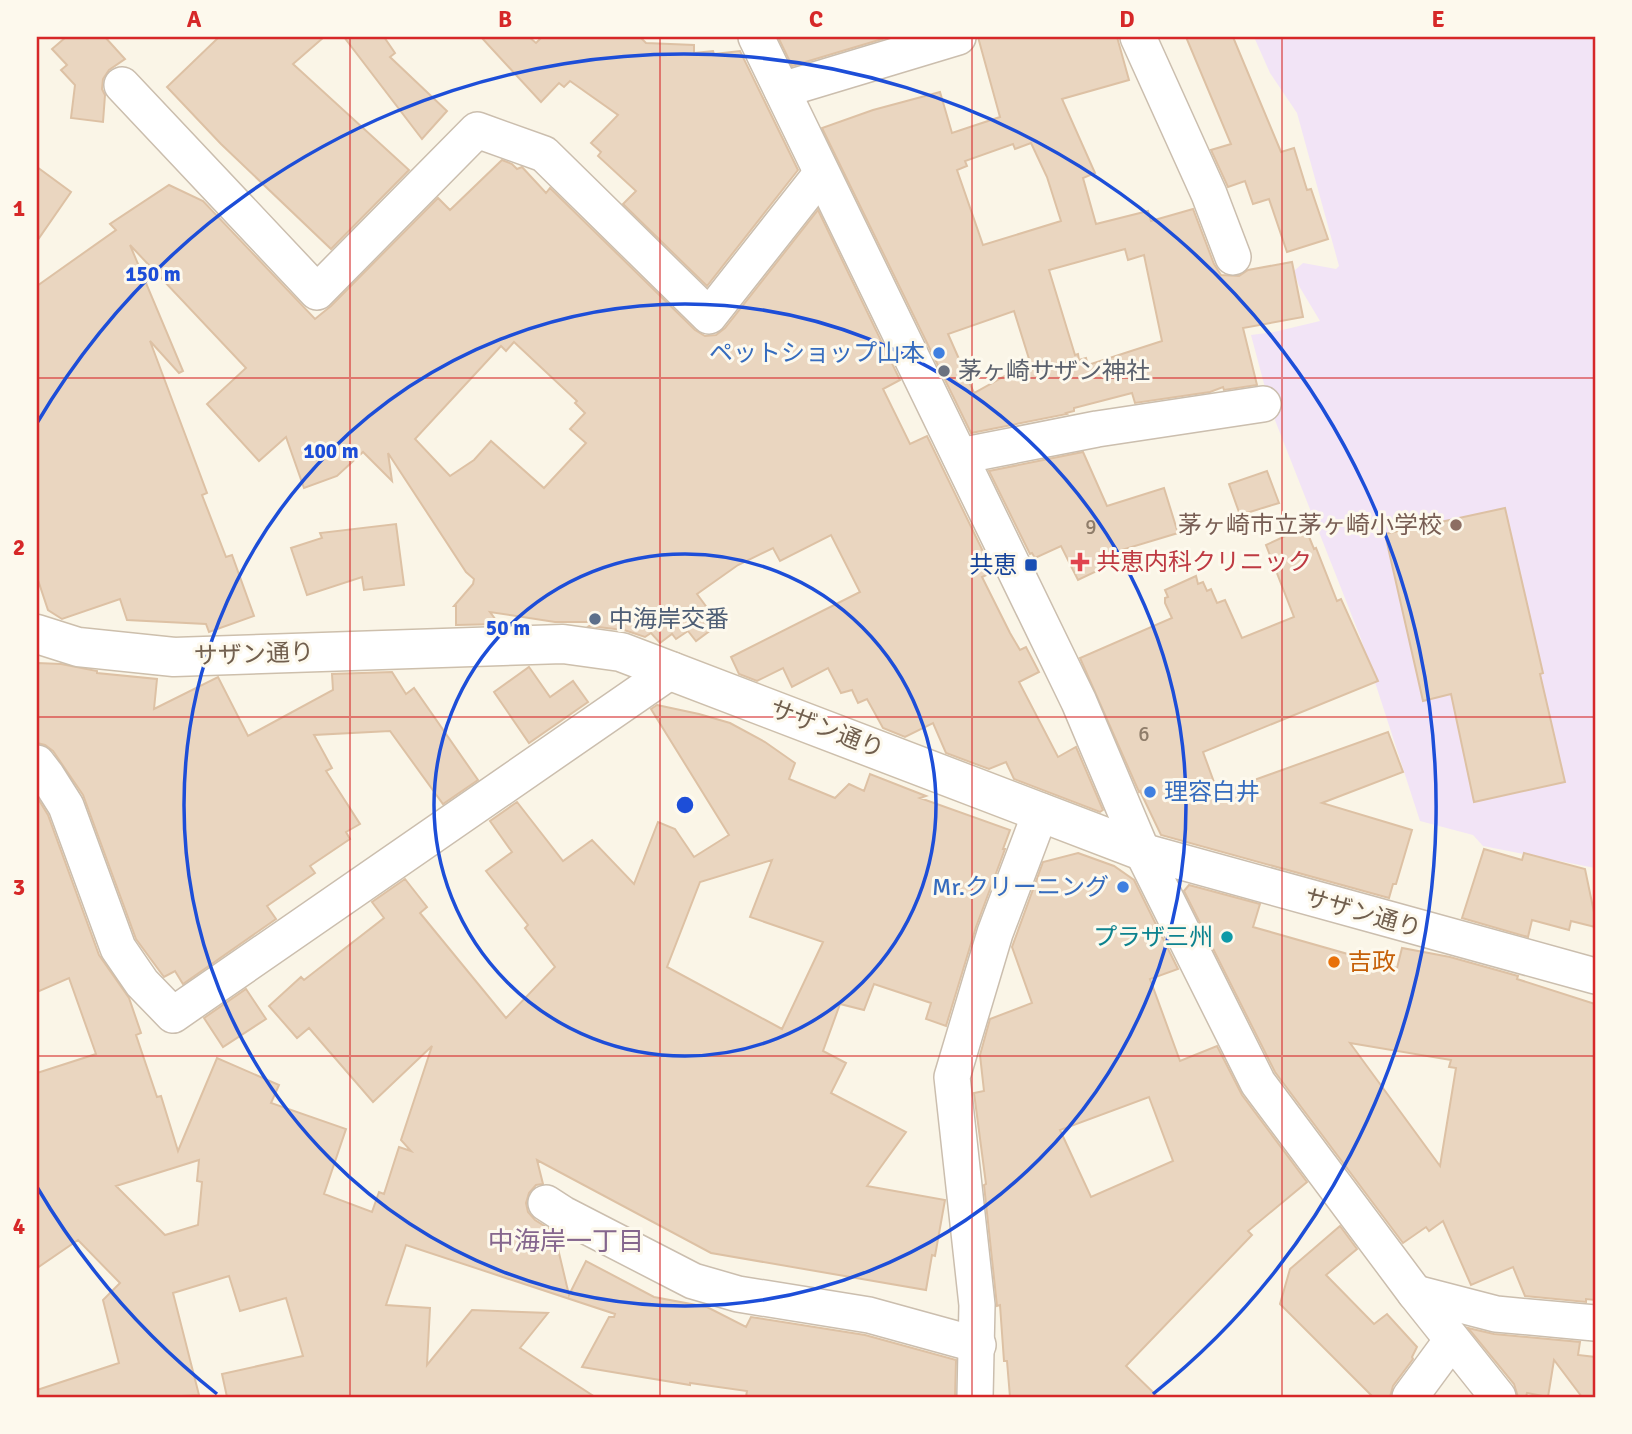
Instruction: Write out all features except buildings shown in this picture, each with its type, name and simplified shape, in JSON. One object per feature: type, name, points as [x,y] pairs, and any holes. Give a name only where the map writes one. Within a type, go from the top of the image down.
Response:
[{"type":"street","points":[[757,37],[821,174],[1079,702],[1142,851],[1258,1083],[1415,1293],[1498,1397]]},
{"type":"street","points":[[1138,37],[1209,194],[1233,257]]},
{"type":"street","points":[[782,90],[950,38]]},
{"type":"street","points":[[122,85],[317,292],[477,130],[544,154],[709,316],[821,174]]},
{"type":"street","points":[[960,456],[1097,429],[1263,404]]},
{"type":"street","name":"サザン通り","points":[[37,634],[78,647],[174,657],[563,644],[621,652],[1142,851],[1595,976]]},
{"type":"street","points":[[37,763],[66,806],[118,948],[142,983],[173,1015],[672,670]]},
{"type":"street","points":[[975,1397],[977,1305],[952,1077],[995,933],[1041,811]]},
{"type":"street","points":[[547,1203],[563,1214],[693,1280],[738,1294],[869,1315],[978,1345]]},
{"type":"street","points":[[1415,1293],[1496,1314],[1595,1323]]},
{"type":"street","points":[[1410,1397],[1452,1340]]},
{"type":"shaded area","name":"茅ヶ崎市立茅ヶ崎小学校","points":[[1254,37],[1595,37],[1595,868],[1483,846],[1473,835],[1420,821],[1361,639],[1271,410],[1251,335],[1320,321],[1299,286],[1294,271],[1303,263],[1336,269],[1339,266],[1297,113],[1270,73]]},
{"type":"place","name":"ペットショップ山本","points":[[939,353]]},
{"type":"place","name":"茅ヶ崎サザン神社","points":[[944,371]]},
{"type":"place","name":"茅ヶ崎市立茅ヶ崎小学校","points":[[1456,525]]},
{"type":"place","name":"共恵内科クリニック","points":[[1080,562]]},
{"type":"place","name":"共恵","points":[[1031,565]]},
{"type":"place","name":"中海岸交番","points":[[595,619]]},
{"type":"place","name":"理容白井","points":[[1150,792]]},
{"type":"place","name":"Mr.クリーニング","points":[[1123,887]]},
{"type":"place","name":"プラザ三州","points":[[1227,937]]},
{"type":"place","name":"吉政","points":[[1334,962]]},
{"type":"district","name":"中海岸一丁目","points":[[566,1241]]}]
